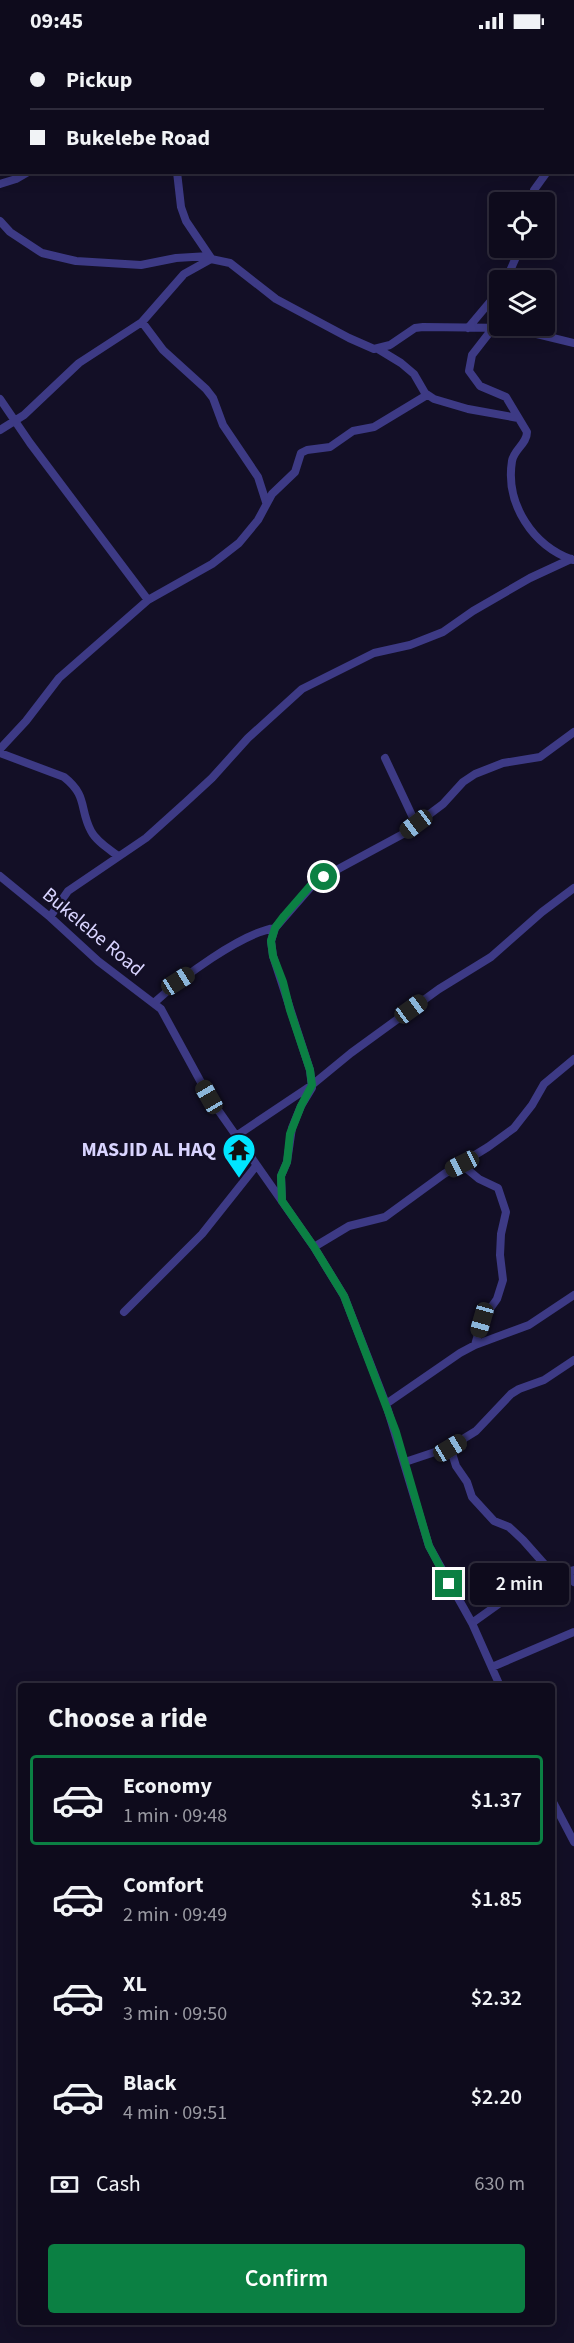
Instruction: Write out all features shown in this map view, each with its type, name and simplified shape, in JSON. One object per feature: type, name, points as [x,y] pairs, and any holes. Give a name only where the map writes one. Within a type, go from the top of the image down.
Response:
[{"type":"street","points":[[0,184],[25,174]]},
{"type":"street","points":[[177,174],[181,207],[186,221],[210,258]]},
{"type":"street","points":[[534,192],[546,174]]},
{"type":"street","points":[[0,221],[10,232],[42,253],[76,261],[141,265],[176,258],[210,258],[230,263],[276,299],[349,338],[378,349],[397,360],[414,374],[428,395],[455,406],[518,418]]},
{"type":"street","points":[[0,430],[16,421],[79,363],[142,322],[177,280],[210,258]]},
{"type":"street","points":[[468,328],[489,303]]},
{"type":"street","points":[[142,322],[166,353],[213,398],[223,425],[258,477],[266,502]]},
{"type":"street","points":[[378,349],[418,327],[489,328]]},
{"type":"street","points":[[489,333],[472,355],[469,371],[480,386],[506,397],[527,436],[514,454],[512,461],[512,481],[518,507],[532,532],[557,554],[573,559]]},
{"type":"street","points":[[547,336],[574,342]]},
{"type":"street","points":[[118,856],[90,829],[81,795],[72,783],[64,777],[0,751],[59,678],[148,600],[212,564],[239,543],[258,520],[266,502],[295,472],[303,451],[330,447],[353,431],[374,427],[428,395]]},
{"type":"street","points":[[0,399],[148,600]]},
{"type":"street","points":[[50,917],[68,891],[146,838],[204,786],[248,738],[305,687],[374,653],[410,645],[443,632],[472,611],[530,578],[573,559]]},
{"type":"street","points":[[282,1201],[281,1176],[287,1162],[290,1134],[312,1085],[310,1070],[273,956],[271,941],[275,928],[316,881],[403,834],[443,804],[463,782],[475,774],[503,763],[540,758],[574,732]]},
{"type":"street","points":[[385,758],[416,824]]},
{"type":"street","name":"Bukelebe Road","points":[[0,876],[98,961],[154,1002],[165,1016],[209,1097],[314,1247],[344,1296],[386,1404],[429,1546],[472,1623],[499,1683]]},
{"type":"street","points":[[236,1136],[312,1085],[351,1053],[439,989],[491,957],[542,912],[574,888]]},
{"type":"street","points":[[154,1002],[178,981],[234,945],[262,931],[275,928]]},
{"type":"street","points":[[314,1247],[349,1226],[385,1217],[444,1174],[514,1128],[532,1105],[544,1084],[574,1059]]},
{"type":"street","points":[[462,1164],[479,1179],[498,1188],[506,1212],[501,1234],[500,1256],[504,1280],[497,1299],[482,1320],[475,1345]]},
{"type":"street","points":[[124,1312],[202,1234],[256,1166]]},
{"type":"street","points":[[386,1404],[445,1361],[475,1345],[529,1324],[574,1295]]},
{"type":"street","points":[[405,1462],[450,1448],[476,1431],[511,1394],[544,1380],[574,1360]]},
{"type":"street","points":[[450,1448],[456,1466],[467,1482],[472,1497],[494,1521],[509,1527],[523,1540],[554,1575]]},
{"type":"street","points":[[472,1623],[524,1587],[554,1575],[571,1572],[574,1582]]},
{"type":"street","points":[[492,1667],[574,1632]]},
{"type":"street","points":[[555,1806],[574,1842]]},
{"type":"place","name":"MASJID AL HAQ","points":[[239,1179]]},
{"type":"route","points":[[324,877],[310,886],[284,916],[275,928],[271,941],[273,956],[310,1070],[312,1085],[290,1134],[287,1162],[280,1180],[282,1201],[344,1296],[396,1432],[429,1546],[449,1584]]}]
